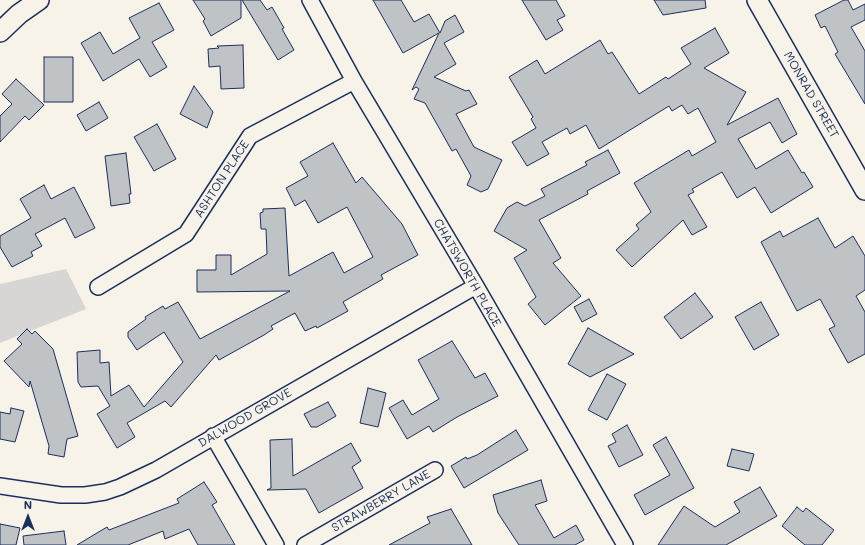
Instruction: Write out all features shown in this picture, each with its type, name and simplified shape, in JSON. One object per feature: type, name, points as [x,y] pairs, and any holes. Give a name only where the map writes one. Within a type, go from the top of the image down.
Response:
[{"type":"street","points":[[0,32],[19,14],[39,0]]},
{"type":"street","name":"CHATSWORTH PLACE","points":[[310,0],[354,80],[476,286],[625,545]]},
{"type":"street","name":"MONRAD STREET","points":[[757,0],[865,190]]},
{"type":"street","name":"ASHTON PLACE","points":[[98,287],[186,234],[250,136],[354,80]]},
{"type":"street","name":"DALWOOD GROVE","points":[[0,486],[61,495],[85,495],[106,492],[136,480],[476,286]]},
{"type":"street","points":[[213,436],[276,545]]},
{"type":"street","name":"STRAWBERRY LANE","points":[[305,545],[435,470]]},
{"type":"shaded area","points":[[66,269],[86,309],[0,343],[0,284]]},
{"type":"building","points":[[193,0],[241,0],[241,18],[211,36],[203,21],[205,19]]},
{"type":"building","points":[[242,0],[260,0],[267,10],[272,7],[294,50],[278,60]]},
{"type":"building","points":[[373,0],[401,0],[414,22],[429,14],[440,33],[445,21],[455,15],[464,32],[444,43],[456,64],[434,77],[466,91],[469,90],[477,104],[456,114],[474,147],[502,160],[488,189],[481,192],[467,185],[471,176],[456,149],[452,151],[425,103],[414,99],[419,89],[416,87],[412,90],[439,33],[403,53]]},
{"type":"building","points":[[522,0],[556,0],[565,16],[557,20],[563,30],[546,40]]},
{"type":"building","points":[[654,0],[705,0],[706,8],[663,15]]},
{"type":"building","points":[[844,0],[848,0],[853,10],[865,4],[865,20],[851,27],[865,51],[865,104],[835,54],[838,52],[825,26],[821,28],[815,15]]},
{"type":"building","points":[[159,3],[174,30],[152,42],[167,67],[150,77],[139,59],[103,81],[81,43],[100,32],[113,54],[140,38],[129,18]]},
{"type":"building","points":[[715,28],[729,53],[704,68],[746,92],[727,125],[778,98],[797,134],[782,143],[770,122],[738,139],[756,169],[788,150],[802,173],[804,172],[813,187],[771,213],[755,187],[737,198],[722,172],[692,189],[694,192],[688,195],[707,227],[692,235],[683,220],[632,267],[616,250],[639,229],[636,225],[651,212],[634,183],[689,150],[692,156],[716,142],[698,108],[688,114],[682,105],[672,111],[669,106],[599,149],[586,125],[570,134],[567,128],[542,142],[549,154],[527,166],[512,142],[536,128],[531,119],[533,117],[509,77],[537,60],[545,74],[600,40],[608,54],[612,52],[639,94],[666,77],[668,79],[691,64],[681,48]]},
{"type":"building","points":[[243,45],[244,88],[221,89],[220,66],[209,67],[208,49],[219,48],[217,46]]},
{"type":"building","points":[[44,57],[73,57],[73,102],[44,102]]},
{"type":"building","points":[[16,79],[44,105],[29,120],[25,116],[0,142],[0,116],[12,104],[2,94]]},
{"type":"building","points":[[194,86],[213,112],[207,128],[180,114]]},
{"type":"building","points":[[99,102],[108,118],[86,131],[77,115]]},
{"type":"building","points":[[157,124],[176,159],[154,171],[134,137]]},
{"type":"building","points":[[333,143],[356,183],[362,177],[402,224],[418,255],[381,275],[383,279],[343,302],[348,311],[317,328],[316,326],[305,331],[295,313],[271,326],[273,329],[264,335],[219,360],[216,355],[171,407],[165,401],[127,423],[135,437],[117,448],[97,414],[110,406],[98,386],[81,387],[78,382],[77,352],[100,350],[100,363],[109,362],[111,396],[129,385],[144,407],[183,362],[164,332],[137,350],[128,337],[128,332],[146,319],[145,317],[163,306],[165,309],[178,302],[200,339],[290,291],[197,292],[197,270],[216,270],[216,255],[231,255],[231,275],[267,254],[266,229],[261,229],[260,213],[263,212],[263,209],[285,208],[289,276],[333,252],[344,273],[373,257],[347,207],[318,223],[305,200],[295,206],[286,188],[308,176],[300,162]]},
{"type":"building","points":[[608,150],[620,173],[587,191],[588,194],[539,220],[561,258],[553,263],[581,296],[545,325],[528,304],[536,297],[514,258],[527,250],[494,231],[507,208],[517,202],[525,206],[545,196],[541,189],[587,165],[585,162]]},
{"type":"building","points":[[126,153],[131,194],[129,194],[130,203],[111,206],[105,156]]},
{"type":"building","points":[[44,185],[51,199],[74,187],[95,228],[75,238],[65,218],[35,234],[42,246],[31,252],[33,256],[12,267],[0,247],[0,236],[31,218],[20,199]]},
{"type":"building","points":[[818,218],[835,248],[853,236],[865,256],[865,290],[856,296],[865,312],[865,354],[848,363],[829,329],[835,326],[820,299],[797,311],[761,242],[780,231],[783,237]]},
{"type":"building","points":[[695,293],[713,317],[681,339],[664,317]]},
{"type":"building","points":[[589,299],[597,314],[582,322],[574,307]]},
{"type":"building","points":[[761,302],[779,335],[754,350],[735,317]]},
{"type":"building","points":[[588,328],[634,354],[590,377],[568,364]]},
{"type":"building","points":[[27,329],[32,334],[35,331],[53,349],[78,436],[67,439],[64,457],[48,454],[49,446],[30,381],[29,387],[4,361],[22,344],[17,339]]},
{"type":"building","points":[[452,341],[475,378],[485,373],[498,396],[457,417],[433,432],[429,426],[407,439],[389,408],[403,400],[412,415],[439,399],[418,360]]},
{"type":"building","points":[[607,374],[626,384],[607,420],[588,410]]},
{"type":"building","points":[[368,388],[386,393],[378,427],[360,423]]},
{"type":"building","points":[[328,402],[336,416],[317,427],[311,427],[304,414]]},
{"type":"building","points":[[11,408],[24,411],[15,442],[0,439],[0,412],[10,414]]},
{"type":"building","points":[[627,425],[643,455],[619,467],[608,446],[616,442],[612,434]]},
{"type":"building","points":[[516,430],[528,450],[464,488],[451,466],[466,457],[467,459],[477,455]]},
{"type":"building","points":[[666,437],[694,488],[645,515],[634,495],[670,475],[653,445]]},
{"type":"building","points":[[292,439],[293,476],[351,443],[361,461],[352,467],[363,488],[319,513],[306,489],[267,490],[271,488],[270,440]]},
{"type":"building","points":[[732,449],[754,454],[749,471],[727,466]]},
{"type":"building","points":[[541,480],[547,501],[535,505],[554,538],[576,525],[584,540],[575,545],[519,545],[498,513],[493,495]]},
{"type":"building","points":[[204,482],[217,502],[212,505],[235,545],[198,545],[189,529],[165,539],[163,531],[128,545],[77,545],[107,527],[109,530],[179,503],[177,499]]},
{"type":"building","points":[[760,487],[777,516],[726,545],[658,545],[684,506],[715,527],[740,512],[734,502]]},
{"type":"building","points":[[797,507],[803,512],[806,508],[834,530],[822,545],[805,545],[782,526]]},
{"type":"building","points":[[451,509],[472,545],[389,545],[430,523],[427,517]]},
{"type":"building","points":[[0,524],[20,528],[16,545],[0,545]]},
{"type":"building","points":[[64,531],[66,545],[24,545],[23,536]]}]
